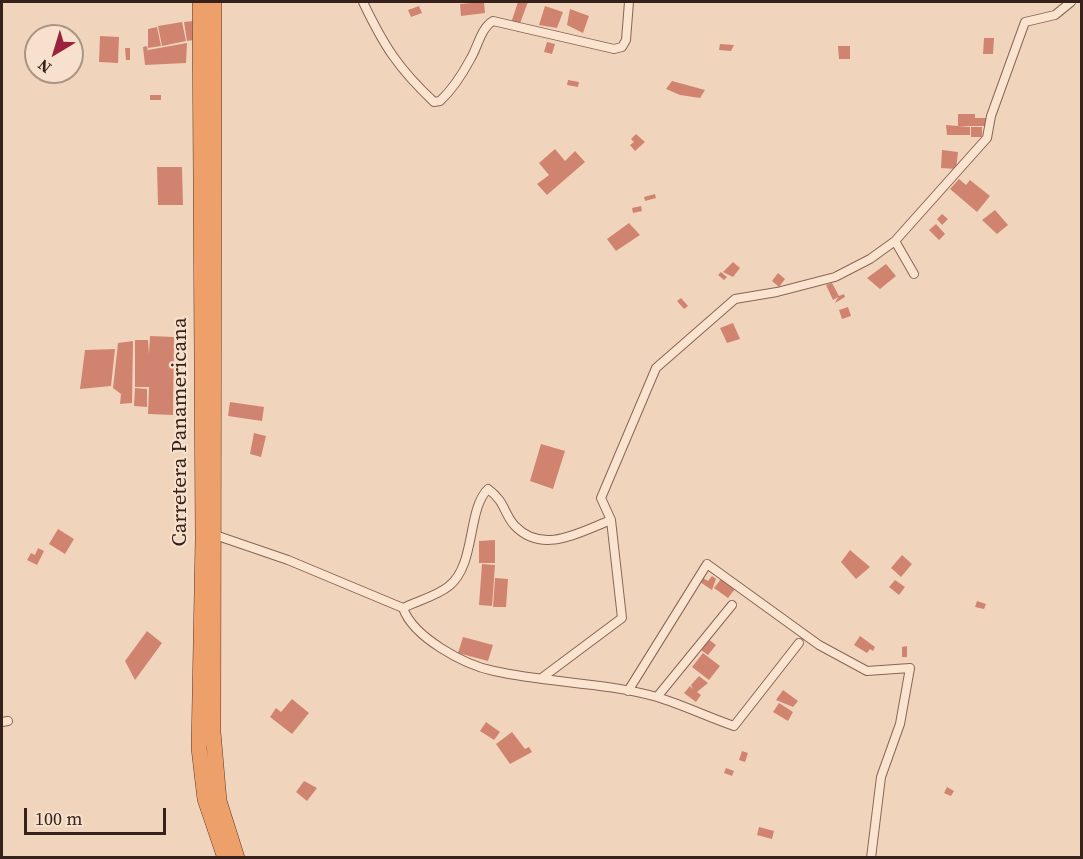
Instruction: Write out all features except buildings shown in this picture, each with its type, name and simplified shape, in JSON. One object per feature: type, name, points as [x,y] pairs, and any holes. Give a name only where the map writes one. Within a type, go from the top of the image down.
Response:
[{"type":"highway","name":"Carretera Panamericana","points":[[200,2],[203,539],[199,748],[205,799],[225,858]]},
{"type":"highway","name":"Carretera Panamericana","points":[[214,2],[214,772],[227,832],[237,858]]},
{"type":"street","points":[[363,2],[390,55],[404,73],[434,102],[446,96],[472,57],[487,24],[493,21],[614,49],[622,47],[626,40],[629,2]]},
{"type":"street","points":[[543,677],[622,618],[611,520],[601,498],[656,368],[735,299],[777,292],[835,277],[870,259],[895,242],[987,138],[991,116],[1025,22],[1055,15],[1071,2]]},
{"type":"street","points":[[895,242],[914,274]]},
{"type":"street","points":[[403,608],[450,586],[465,560],[480,497],[488,489],[500,498],[514,525],[534,540],[556,541],[611,520]]},
{"type":"street","points":[[215,535],[288,560],[403,608],[406,616],[445,652],[492,671],[543,677],[657,697],[734,726],[799,643]]},
{"type":"street","points":[[628,691],[707,564],[819,645],[867,671],[910,668],[900,724],[881,777],[871,858]]},
{"type":"street","points":[[657,697],[732,605]]}]
